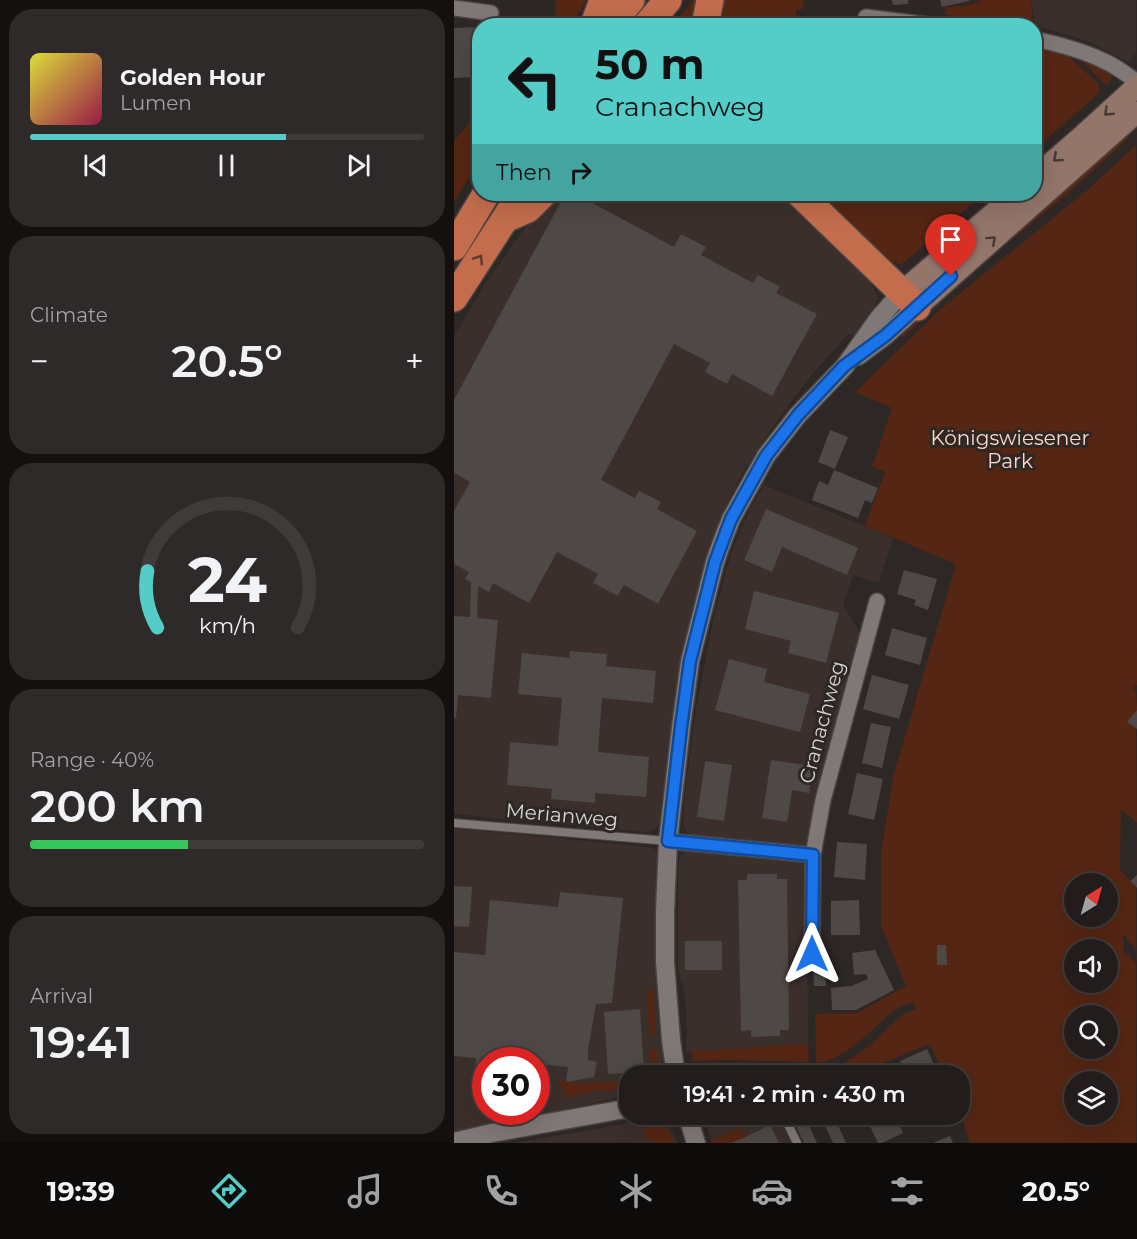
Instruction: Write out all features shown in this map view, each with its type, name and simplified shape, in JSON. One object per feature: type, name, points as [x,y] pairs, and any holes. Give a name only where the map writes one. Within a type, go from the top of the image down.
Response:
[{"type":"highway","points":[[596,18],[603,0]]},
{"type":"highway","points":[[616,18],[631,0]]},
{"type":"highway","points":[[653,18],[668,0]]},
{"type":"highway","points":[[707,18],[710,0]]},
{"type":"highway","points":[[454,247],[482,201]]},
{"type":"highway","points":[[454,298],[516,201]]},
{"type":"highway","points":[[504,219],[528,209],[536,201]]},
{"type":"highway","points":[[807,201],[909,299]]},
{"type":"main road","points":[[1042,171],[1136,84]]},
{"type":"main road","points":[[1042,189],[1136,112]]},
{"type":"main road","points":[[909,299],[1009,201]]},
{"type":"main road","points":[[909,299],[1028,201]]},
{"type":"street","points":[[454,8],[491,13]]},
{"type":"street","points":[[866,17],[874,18]]},
{"type":"street","points":[[1042,41],[1062,45],[1104,61],[1116,67],[1136,84]]},
{"type":"street","points":[[674,1065],[665,962],[668,841],[690,661],[722,542],[731,519],[766,456],[798,415],[844,366],[886,335],[909,299]]},
{"type":"street","name":"Cranachweg","points":[[812,954],[813,855],[823,800],[877,601]]},
{"type":"street","points":[[668,841],[813,855]]},
{"type":"street","points":[[454,1142],[619,1110]]},
{"type":"street","points":[[690,1125],[696,1143]]},
{"type":"lane","name":"Merianweg","points":[[454,822],[668,841]]},
{"type":"lane","points":[[788,1125],[797,1143]]},
{"type":"shaded area","points":[[1031,0],[1136,0],[1136,53],[1128,62],[1096,45],[1042,28],[1042,18],[1034,18]]},
{"type":"shaded area","points":[[549,201],[790,201],[837,245],[871,283],[877,296],[875,308],[855,336],[848,334],[809,378],[784,411],[741,476],[728,502],[702,576],[689,633],[662,820],[656,828],[647,832],[454,814],[454,336],[486,283],[537,214]]},
{"type":"shaded area","points":[[764,485],[893,538],[879,583],[853,575],[843,606],[857,627],[861,638],[810,839],[802,847],[695,837],[683,826],[696,709],[713,621],[731,554],[749,511]]},
{"type":"shaded area","points":[[454,828],[653,848],[658,852],[659,857],[658,1013],[663,1065],[619,1065],[619,1097],[550,1113],[550,1047],[472,1047],[472,1125],[494,1125],[454,1134]]},
{"type":"shaded area","points":[[689,850],[797,860],[807,866],[808,1044],[686,1052],[685,995],[678,969],[678,909],[679,859]]},
{"type":"shaded area","points":[[619,1125],[665,1125],[673,1133],[677,1143],[514,1143]]},
{"type":"shaded area","points":[[706,1125],[796,1125],[804,1143],[712,1143]]},
{"type":"green space","points":[[555,0],[586,0],[577,18],[555,18]]},
{"type":"green space","points":[[693,0],[701,0],[697,18],[678,18]]},
{"type":"green space","points":[[717,0],[803,0],[804,9],[796,10],[797,18],[713,18]]},
{"type":"green space","points":[[979,0],[1031,0],[1032,18],[972,18],[946,15],[944,7],[959,5],[960,7],[979,2]]},
{"type":"green space","points":[[851,16],[851,18],[797,18]]},
{"type":"green space","points":[[1042,50],[1070,57],[1098,84],[1099,93],[1042,143]]},
{"type":"green space","points":[[1078,58],[1108,69],[1113,74],[1108,84],[1105,84]]},
{"type":"green space","points":[[472,120],[472,173],[454,202],[454,141]]},
{"type":"green space","points":[[1125,134],[1129,138],[1018,235],[1015,230]]},
{"type":"green space","name":"Königswiesener Park","points":[[1136,145],[1137,685],[1133,690],[1136,691],[1137,710],[1127,722],[1136,729],[1137,823],[1121,809],[1120,869],[1136,888],[1136,949],[1123,934],[1124,955],[1129,955],[1136,963],[1136,1143],[970,1143],[964,1125],[970,1125],[970,1065],[939,1065],[930,1044],[878,1065],[840,1065],[868,1047],[902,1015],[916,1009],[913,1002],[899,1007],[848,1050],[827,1061],[816,1063],[815,1014],[857,1013],[906,986],[881,926],[881,853],[893,777],[956,564],[865,526],[885,472],[872,467],[892,408],[855,392],[943,307],[1085,192]]},
{"type":"green space","points":[[824,201],[975,201],[901,265],[881,254]]},
{"type":"green space","points":[[989,201],[997,201],[916,267],[916,264]]},
{"type":"green space","points":[[1005,238],[1008,241],[903,337],[900,334]]},
{"type":"green space","points":[[647,990],[654,990],[655,1035],[649,1032]]},
{"type":"green space","points":[[808,1044],[809,1062],[692,1061],[692,1051]]},
{"type":"green space","points":[[656,1048],[658,1065],[651,1065],[652,1049]]},
{"type":"green space","points":[[559,1080],[581,1083],[619,1081],[619,1090],[597,1090],[566,1098]]},
{"type":"green space","points":[[643,1125],[660,1125],[671,1135],[674,1143],[656,1143],[655,1140],[647,1141]]},
{"type":"green space","points":[[740,1127],[745,1137],[731,1143],[712,1143],[711,1141]]},
{"type":"building","points":[[892,0],[908,0],[908,4],[893,5]]},
{"type":"building","points":[[940,0],[969,0],[969,1],[942,7]]},
{"type":"building","points":[[472,27],[472,77],[454,78],[454,28]]},
{"type":"building","points":[[561,201],[589,201],[674,247],[681,234],[706,247],[701,255],[753,283],[758,275],[780,287],[776,293],[817,314],[772,396],[732,374],[727,384],[705,372],[710,363],[674,344],[601,480],[635,498],[639,491],[661,502],[657,509],[697,531],[658,604],[624,585],[618,596],[593,583],[598,574],[557,552],[529,603],[493,583],[489,592],[478,586],[477,618],[498,620],[491,698],[458,695],[456,718],[454,718],[454,616],[470,617],[471,582],[465,579],[469,572],[454,564],[454,511],[470,482],[454,473],[454,400]]},
{"type":"building","points":[[830,430],[848,437],[835,469],[818,462]]},
{"type":"building","points":[[834,470],[878,488],[872,503],[865,500],[858,518],[812,500],[819,481],[828,485]]},
{"type":"building","points":[[766,509],[858,548],[847,575],[782,547],[772,572],[744,560]]},
{"type":"building","points":[[904,570],[937,579],[928,610],[914,605],[916,600],[897,594]]},
{"type":"building","points":[[754,591],[839,613],[826,663],[788,653],[791,641],[745,629]]},
{"type":"building","points":[[892,628],[927,638],[920,665],[885,655]]},
{"type":"building","points":[[570,651],[607,654],[606,666],[656,671],[653,703],[602,698],[598,752],[649,757],[646,797],[595,793],[595,803],[551,799],[552,789],[507,785],[510,742],[558,746],[562,698],[518,694],[522,653],[570,658]]},
{"type":"building","points":[[729,659],[767,669],[764,682],[810,694],[800,732],[715,710]]},
{"type":"building","points":[[872,675],[909,685],[899,719],[863,709]]},
{"type":"building","points":[[1137,710],[1137,729],[1127,722]]},
{"type":"building","points":[[871,723],[891,727],[882,768],[862,763]]},
{"type":"building","points":[[771,760],[813,766],[809,793],[792,790],[787,822],[762,818]]},
{"type":"building","points":[[705,761],[732,765],[724,821],[697,817]]},
{"type":"building","points":[[857,773],[883,779],[874,820],[848,814]]},
{"type":"building","points":[[837,842],[867,844],[865,880],[834,877]]},
{"type":"building","points":[[747,874],[777,874],[777,879],[787,879],[789,1030],[780,1030],[780,1036],[751,1037],[751,1030],[741,1031],[738,880],[747,880]]},
{"type":"building","points":[[1137,875],[1137,888],[1130,881]]},
{"type":"building","points":[[454,886],[472,887],[469,927],[454,926]]},
{"type":"building","points":[[560,892],[623,898],[612,1003],[596,1004],[588,1050],[588,1060],[597,1062],[594,1077],[566,1082],[568,1067],[550,1065],[550,1047],[472,1047],[472,1058],[454,1056],[454,952],[485,955],[490,900],[558,907]]},
{"type":"building","points":[[859,900],[860,935],[831,935],[831,901]]},
{"type":"building","points":[[685,941],[722,941],[722,970],[685,970]]},
{"type":"building","points":[[937,945],[946,945],[947,965],[937,965]]},
{"type":"building","points":[[875,950],[894,990],[856,1010],[832,1010],[831,988],[851,986],[868,979],[866,974],[854,975],[852,953]]},
{"type":"building","points":[[825,964],[826,986],[814,986],[813,965]]},
{"type":"building","points":[[640,1009],[644,1065],[619,1065],[619,1073],[608,1074],[604,1012]]},
{"type":"building","points":[[927,1049],[934,1065],[902,1065],[900,1061]]},
{"type":"building","points":[[770,1125],[779,1143],[731,1143]]},
{"type":"building","points":[[796,1125],[809,1125],[817,1143],[804,1143]]},
{"type":"building","points":[[825,1125],[838,1125],[846,1143],[833,1143]]},
{"type":"building","points":[[869,1125],[899,1125],[903,1133],[878,1143]]},
{"type":"building","points":[[950,1136],[953,1143],[933,1143]]},
{"type":"route","points":[[812,954],[813,855],[668,841],[690,661],[712,572],[722,542],[731,519],[766,456],[798,415],[844,366],[886,335],[951,276]]}]
